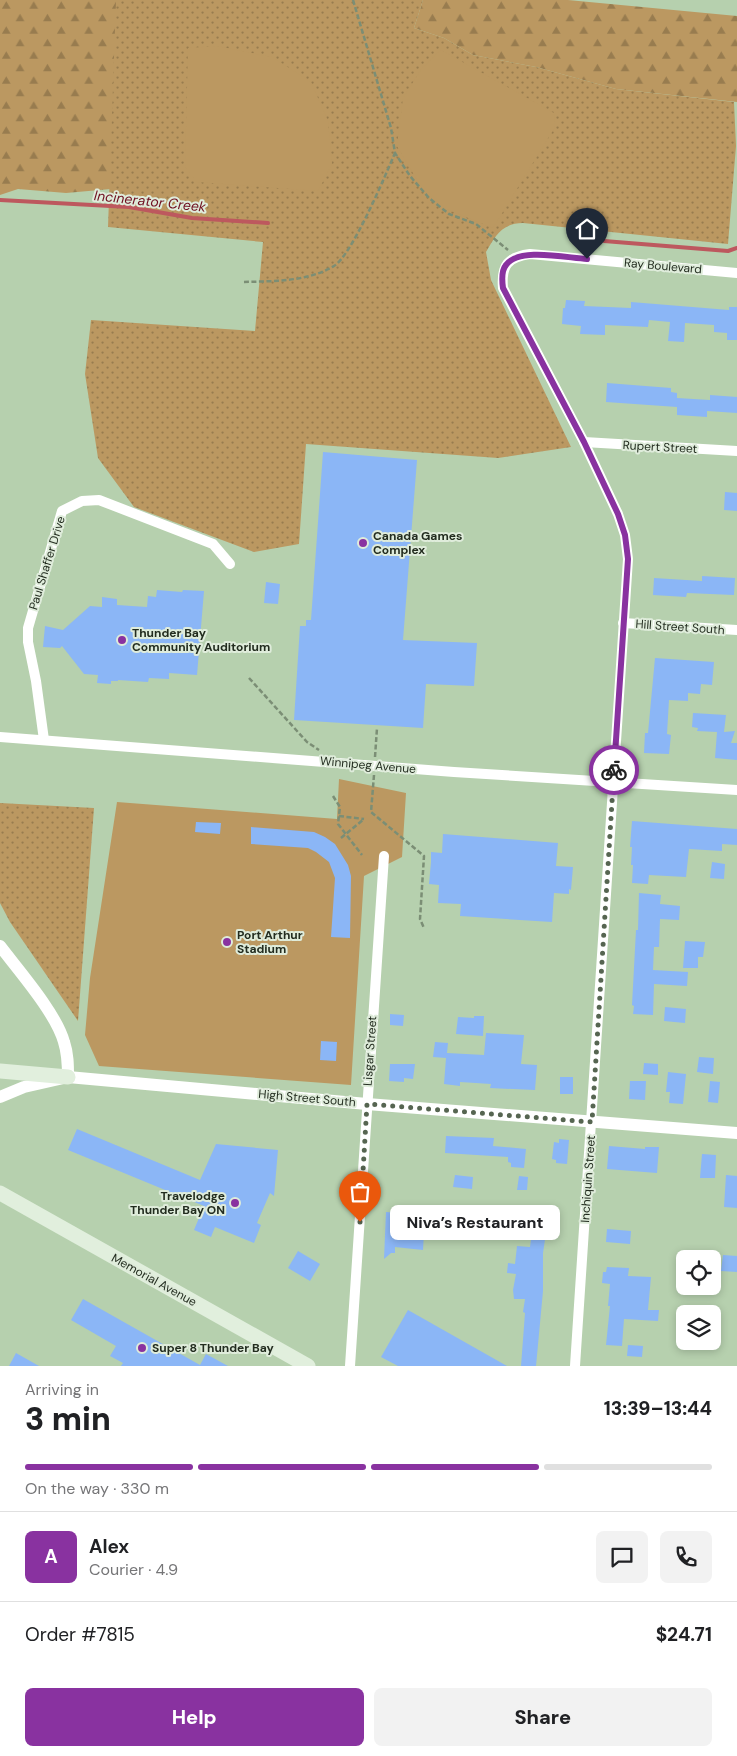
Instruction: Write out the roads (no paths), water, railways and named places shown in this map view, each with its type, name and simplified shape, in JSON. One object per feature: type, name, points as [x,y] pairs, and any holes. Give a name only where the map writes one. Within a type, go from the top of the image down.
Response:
[{"type":"main road","points":[[0,1071],[68,1077]]},
{"type":"main road","name":"Memorial Avenue","points":[[0,1193],[308,1366]]},
{"type":"street","name":"Ray Boulevard","points":[[516,256],[530,254],[737,273]]},
{"type":"street","name":"Inchiquin Street","points":[[516,256],[505,265],[502,276],[503,288],[584,442],[618,514],[625,535],[628,559],[575,1366]]},
{"type":"street","name":"Rupert Street","points":[[584,442],[737,451]]},
{"type":"street","name":"Paul Shaffer Drive","points":[[44,740],[36,681],[28,642],[28,628],[62,511],[82,500],[98,500],[213,544],[230,564]]},
{"type":"street","name":"Hill Street South","points":[[623,623],[737,630]]},
{"type":"street","name":"Winnipeg Avenue","points":[[0,737],[375,766],[737,790]]},
{"type":"street","name":"Lisgar Street","points":[[350,1366],[384,856]]},
{"type":"street","points":[[0,946],[49,1013],[60,1033],[68,1056],[68,1077]]},
{"type":"street","name":"High Street South","points":[[0,1097],[24,1087],[68,1077],[367,1104],[737,1133]]},
{"type":"waterway","name":"Incinerator Creek","points":[[0,200],[129,207],[192,218],[268,223]]},
{"type":"waterway","name":"Incinerator Creek","points":[[604,241],[728,251],[737,248]]},
{"type":"place","name":"Canada Games Complex","points":[[363,543]]},
{"type":"place","name":"Thunder Bay Community Auditorium","points":[[122,640]]},
{"type":"place","name":"Port Arthur Stadium","points":[[227,942]]},
{"type":"place","name":"Travelodge Thunder Bay ON","points":[[235,1203]]},
{"type":"place","name":"Niva’s Restaurant","points":[[360,1222]]},
{"type":"place","name":"Super 8 Thunder Bay","points":[[142,1348]]}]
